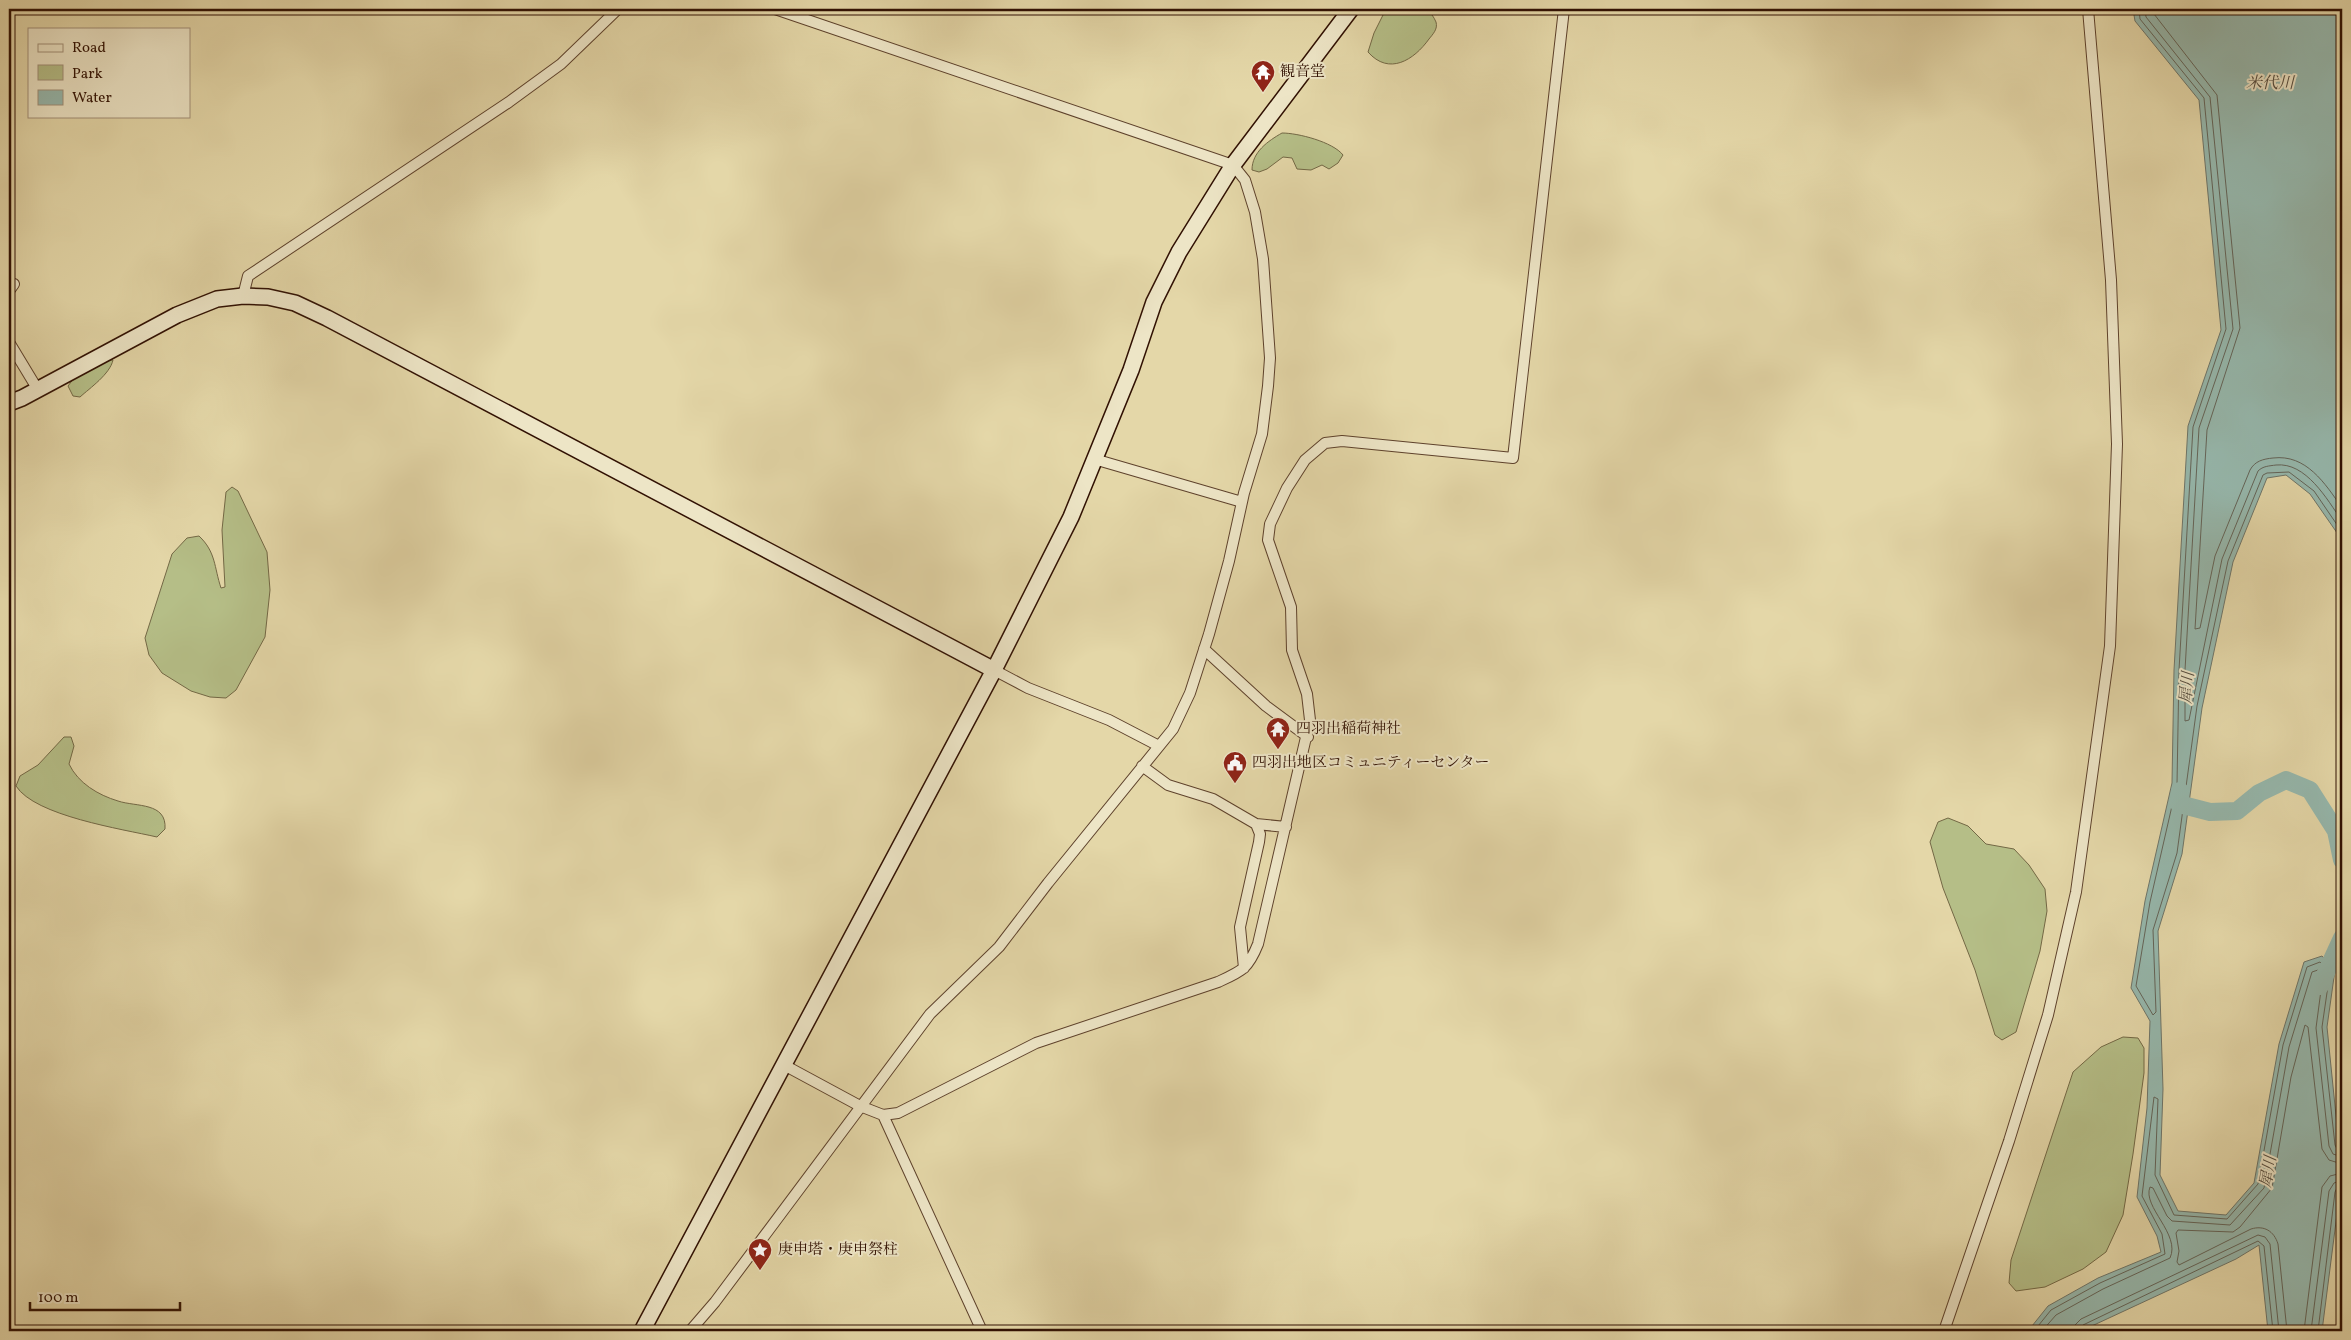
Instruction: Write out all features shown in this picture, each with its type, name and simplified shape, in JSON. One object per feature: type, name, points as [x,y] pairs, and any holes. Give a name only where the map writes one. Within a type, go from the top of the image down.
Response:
[{"type":"street","points":[[243,296],[248,276],[509,102],[561,64],[618,9]]},
{"type":"street","points":[[690,1331],[715,1302],[930,1014],[999,947],[1173,729],[1186,702],[1204,649],[1229,561],[1242,502],[1262,434],[1270,358],[1263,259],[1255,212],[1245,180],[1233,165],[775,9]]},
{"type":"street","points":[[642,1331],[994,670],[1071,517],[1131,370],[1154,302],[1179,252],[1233,165],[1351,9]]},
{"type":"street","points":[[784,1065],[860,1106],[883,1115],[898,1113],[999,1060],[1036,1043],[1218,982],[1251,963],[1258,944],[1308,737],[1310,713],[1307,694],[1292,650],[1290,608],[1268,540],[1270,524],[1287,488],[1305,460],[1325,444],[1342,441],[1513,458],[1564,9]]},
{"type":"street","points":[[1944,1331],[2009,1141],[2048,1015],[2076,892],[2110,646],[2117,444],[2111,280],[2088,9]]},
{"type":"street","points":[[9,403],[38,390],[185,311],[217,299],[243,296],[268,297],[295,303],[327,318],[1028,688],[1109,720],[1159,746]]},
{"type":"street","points":[[9,342],[38,390]]},
{"type":"street","points":[[1094,458],[1242,502]]},
{"type":"street","points":[[1204,649],[1266,706],[1308,737]]},
{"type":"street","points":[[1142,766],[1168,785],[1213,799],[1256,824],[1286,827]]},
{"type":"street","points":[[1244,968],[1240,927],[1259,842],[1260,834],[1256,824]]},
{"type":"street","points":[[883,1115],[982,1331]]},
{"type":"green space","points":[[1386,9],[1427,9],[1436,22],[1435,31],[1423,47],[1409,59],[1393,64],[1384,63],[1368,52],[1374,33]]},
{"type":"green space","points":[[1282,133],[1324,142],[1343,155],[1338,163],[1329,169],[1322,165],[1311,170],[1297,169],[1292,158],[1283,157],[1267,169],[1259,172],[1252,170],[1258,152],[1266,143]]},
{"type":"green space","points":[[108,360],[113,360],[108,370],[99,380],[80,397],[73,396],[68,386],[74,378]]},
{"type":"green space","points":[[232,487],[238,491],[267,552],[270,590],[265,637],[236,690],[226,698],[210,697],[191,691],[162,673],[149,655],[145,638],[172,554],[187,538],[199,536],[205,542],[212,554],[221,588],[225,587],[222,530],[226,492]]},
{"type":"green space","points":[[64,737],[71,737],[74,746],[69,764],[83,782],[96,792],[111,798],[156,810],[164,820],[165,829],[157,837],[80,820],[41,806],[26,796],[16,786],[20,776],[38,765]]},
{"type":"green space","points":[[1948,818],[1968,826],[1986,844],[2014,849],[2029,865],[2045,889],[2047,911],[2040,951],[2016,1032],[2002,1040],[1995,1035],[1975,970],[1943,888],[1930,842],[1938,822]]},
{"type":"green space","points":[[2123,1037],[2138,1038],[2144,1048],[2144,1073],[2123,1215],[2106,1252],[2083,1269],[2045,1287],[2016,1291],[2009,1283],[2011,1260],[2073,1072],[2101,1047]]},
{"type":"water","name":"米代川","points":[[2133,9],[2342,9],[2342,540],[2310,494],[2286,475],[2267,478],[2233,562],[2202,708],[2182,854],[2158,931],[2163,1089],[2160,1175],[2178,1211],[2226,1215],[2254,1183],[2279,1044],[2304,962],[2322,956],[2335,970],[2327,1027],[2342,1175],[2322,1331],[2268,1331],[2259,1245],[2236,1259],[2081,1331],[2028,1331],[2048,1306],[2098,1278],[2161,1252],[2157,1236],[2137,1197],[2147,1108],[2150,1021],[2131,988],[2145,901],[2172,783],[2174,670],[2188,426],[2221,330],[2199,100],[2135,21]]},
{"type":"waterway","name":"犀川","points":[[2180,791],[2179,804],[2210,812],[2237,811],[2259,793],[2286,780],[2310,790],[2336,831],[2342,860]]},
{"type":"waterway","name":"犀川","points":[[2320,986],[2342,938]]},
{"type":"place","name":"観音堂","points":[[1263,93]]},
{"type":"place","name":"四羽出稲荷神社","points":[[1278,750]]},
{"type":"place","name":"四羽出地区コミュニティーセンター","points":[[1235,784]]},
{"type":"place","name":"庚申塔・庚申祭柱","points":[[760,1271]]}]
